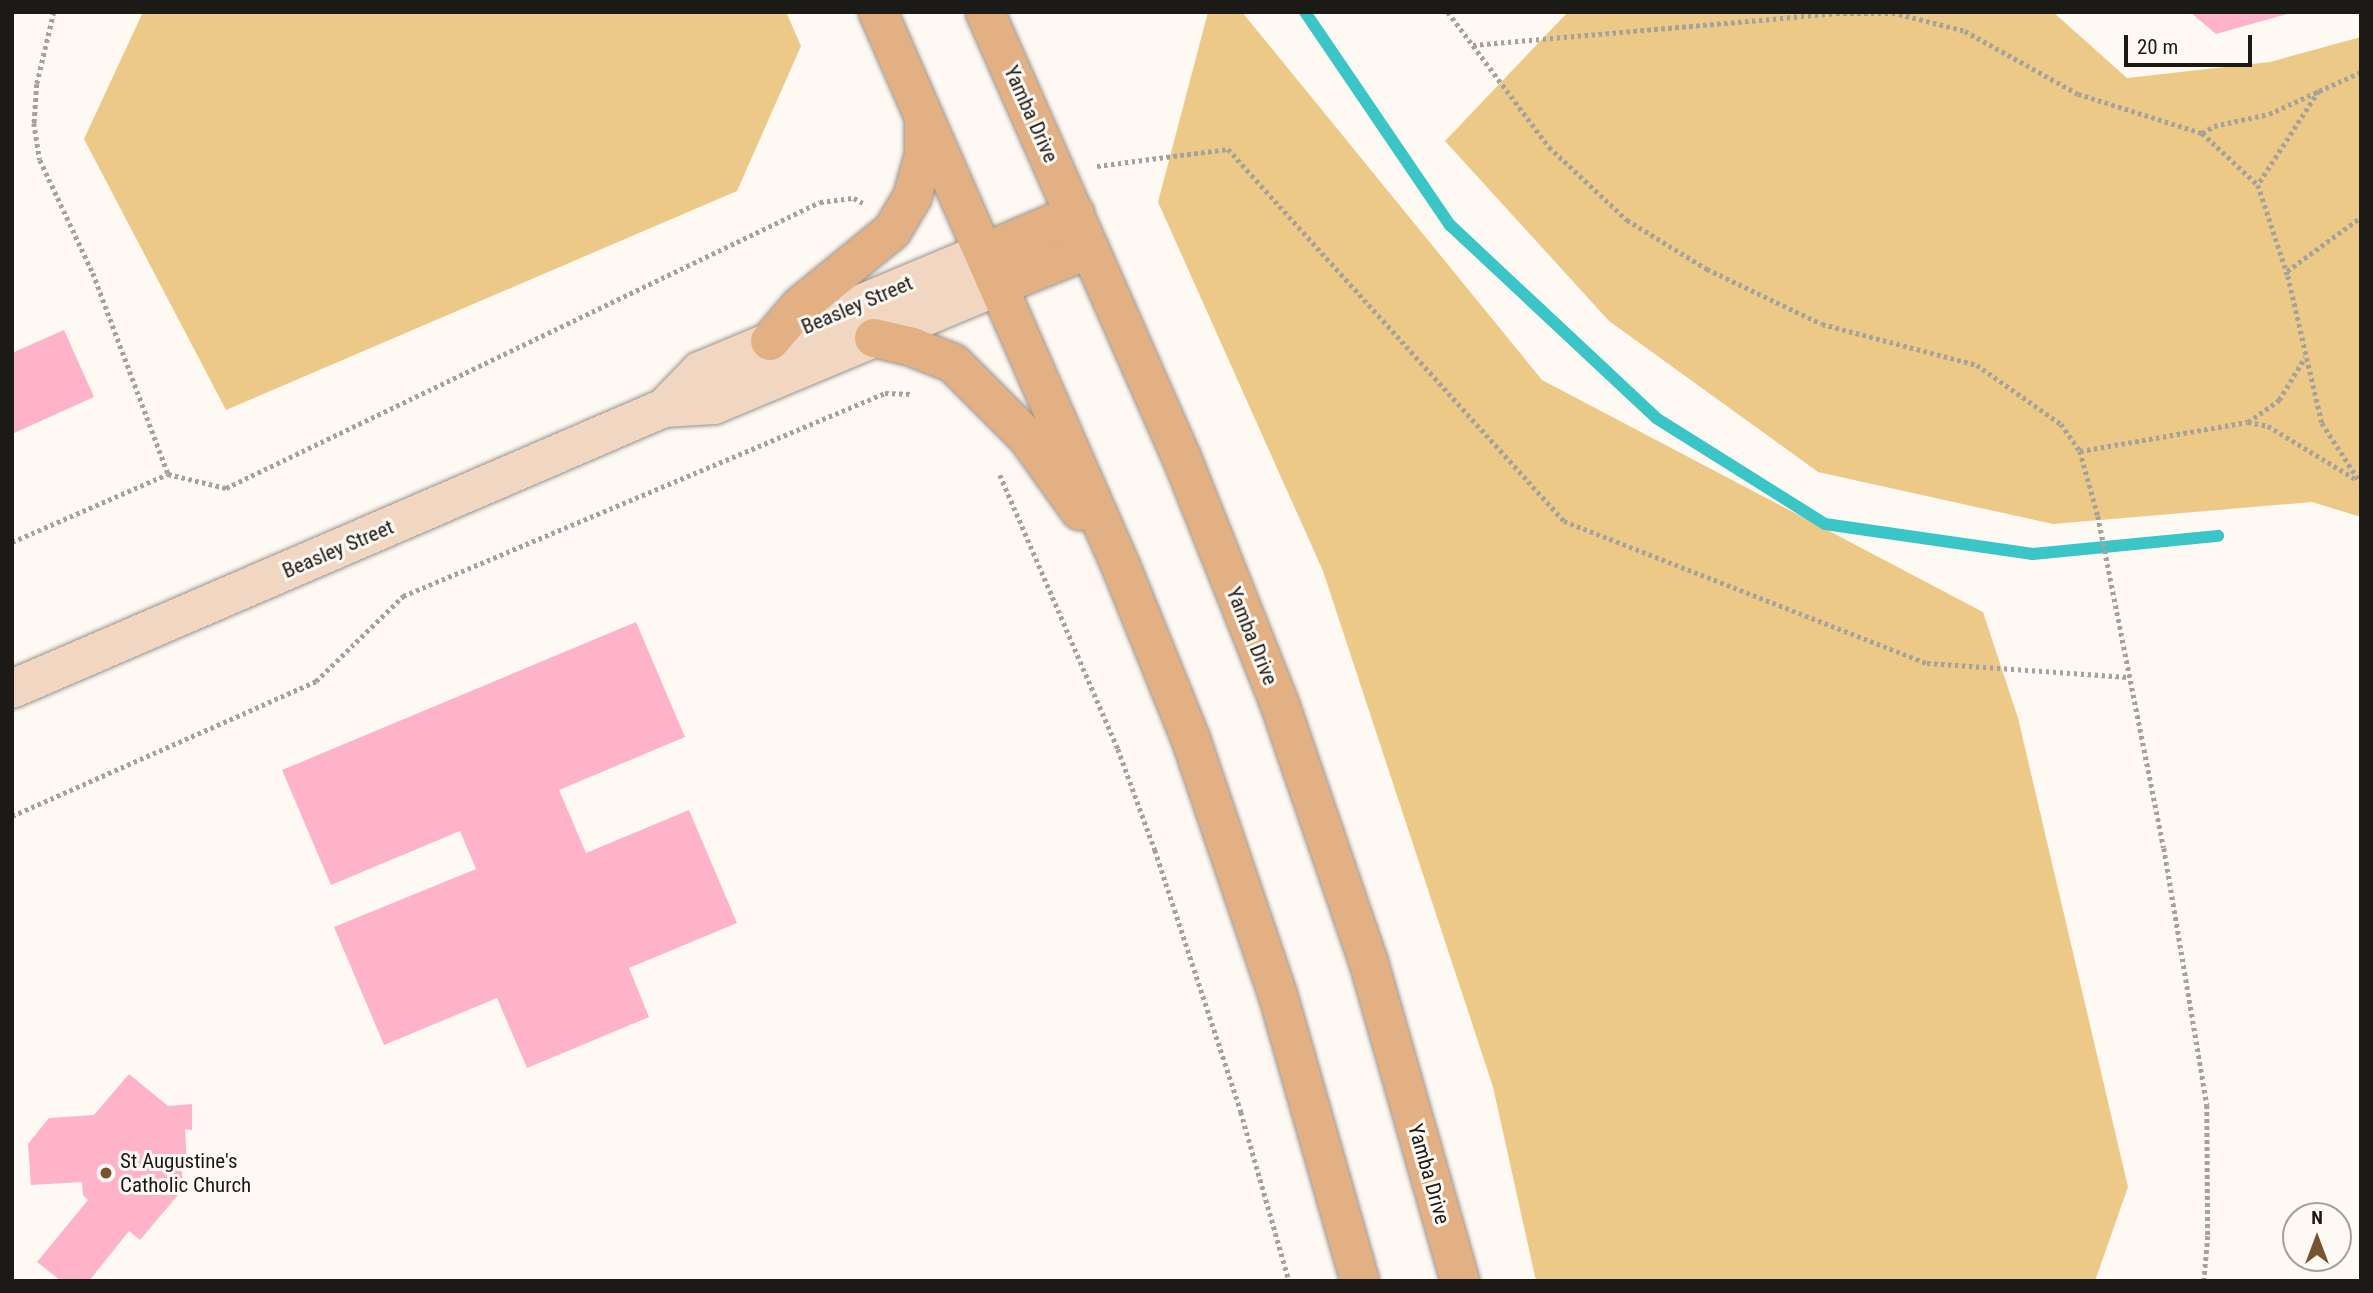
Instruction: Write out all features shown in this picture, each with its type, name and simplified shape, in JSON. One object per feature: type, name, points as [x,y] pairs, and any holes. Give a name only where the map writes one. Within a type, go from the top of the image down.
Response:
[{"type":"main road","points":[[878,12],[1122,569],[1190,737],[1268,967],[1360,1281]]},
{"type":"main road","name":"Yamba Drive","points":[[985,12],[1181,456],[1280,705],[1368,960],[1460,1281]]},
{"type":"main road","points":[[770,341],[800,306],[892,231],[912,198],[925,155],[924,116]]},
{"type":"main road","points":[[992,269],[1075,214]]},
{"type":"main road","points":[[992,269],[1090,249]]},
{"type":"main road","name":"Beasley Street","points":[[12,689],[664,408],[715,405],[874,338],[992,269]]},
{"type":"main road","name":"Beasley Street","points":[[664,408],[700,370],[770,341],[992,269]]},
{"type":"main road","points":[[874,338],[912,347],[953,363],[1027,438],[1122,569]]},
{"type":"path","points":[[54,12],[37,83],[34,123],[40,160],[93,273],[169,474]]},
{"type":"path","points":[[1448,12],[1549,147],[1628,220],[1707,269],[1822,324],[1977,365],[2062,424],[2080,451],[2098,516],[2164,848],[2207,1105],[2208,1236],[2204,1281]]},
{"type":"path","points":[[1473,45],[1836,13],[1899,14],[1965,31],[2078,94],[2202,133],[2258,185],[2287,271],[2322,423],[2360,482]]},
{"type":"path","points":[[2202,133],[2214,126],[2269,114],[2361,72]]},
{"type":"path","points":[[2258,185],[2319,91]]},
{"type":"path","points":[[1100,165],[1228,149],[1564,521],[1927,663],[2129,677]]},
{"type":"path","points":[[12,542],[169,474],[226,488],[820,202],[855,198],[896,225]]},
{"type":"path","points":[[2287,271],[2361,217]]},
{"type":"path","points":[[2248,422],[2279,400],[2305,356]]},
{"type":"path","points":[[12,816],[316,681],[403,596],[886,393],[924,395],[942,401],[960,370]]},
{"type":"path","points":[[2080,451],[2248,422],[2268,426],[2360,482]]},
{"type":"path","points":[[997,467],[1118,749],[1155,850],[1241,1112],[1289,1281]]},
{"type":"shaded area","points":[[143,12],[786,12],[801,46],[737,191],[226,410],[84,139]]},
{"type":"shaded area","points":[[1208,12],[1242,12],[1542,380],[1983,612],[2018,718],[2128,1187],[2095,1281],[1536,1281],[1493,1087],[1323,571],[1158,202]]},
{"type":"shaded area","points":[[2053,12],[2127,78],[2270,62],[2361,37],[2361,517],[2312,502],[2053,524],[1818,472],[1609,321],[1445,141],[1566,14]]},
{"type":"building","points":[[2190,12],[2291,12],[2291,13],[2216,34]]},
{"type":"building","points":[[64,330],[94,397],[12,434],[12,353]]},
{"type":"building","points":[[636,622],[685,737],[559,790],[586,853],[689,810],[737,923],[629,968],[649,1017],[527,1068],[497,998],[384,1045],[334,927],[476,869],[460,831],[331,885],[282,770]]},
{"type":"building","name":"St Augustine's Catholic Church","points":[[129,1074],[168,1106],[192,1104],[192,1130],[185,1129],[187,1163],[181,1163],[183,1189],[140,1240],[129,1231],[89,1281],[61,1281],[37,1262],[88,1200],[83,1195],[82,1182],[31,1185],[28,1144],[49,1118],[94,1115]]},
{"type":"waterway","points":[[1305,12],[1450,225],[1656,418],[1825,524],[2033,554],[2218,536]]},
{"type":"place","name":"St Augustine's Catholic Church","points":[[106,1173]]}]
